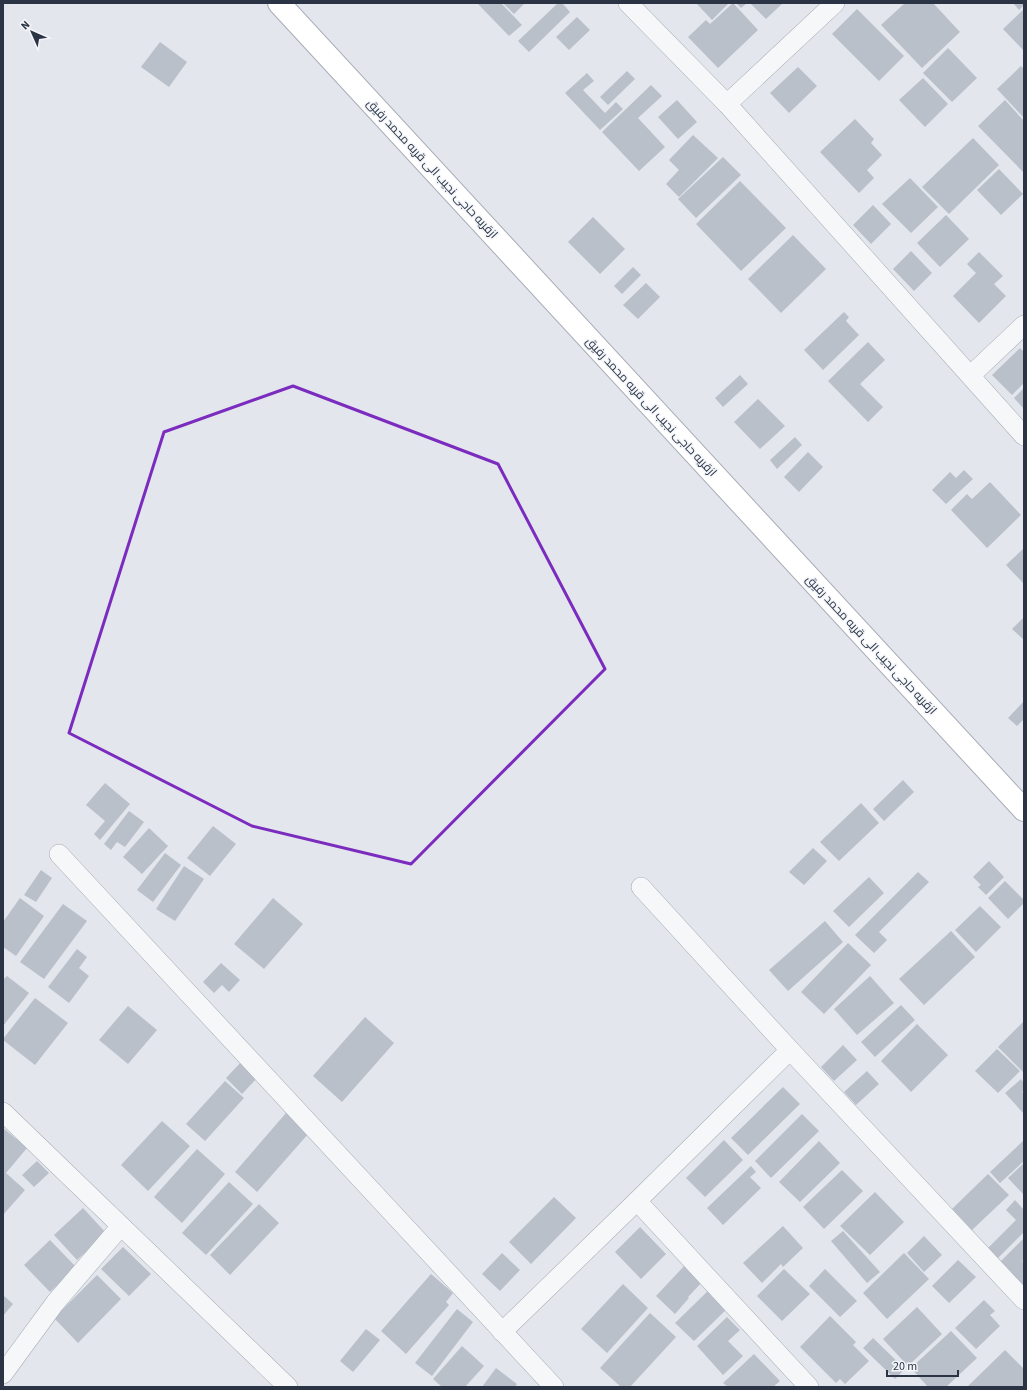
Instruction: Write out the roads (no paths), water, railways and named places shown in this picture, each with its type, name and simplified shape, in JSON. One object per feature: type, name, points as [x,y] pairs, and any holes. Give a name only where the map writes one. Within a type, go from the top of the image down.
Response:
[{"type":"main road","name":"ازقریه حاجی نجیب الی قریه محمد رفیق","points":[[279,3],[1024,810]]},
{"type":"street","points":[[628,3],[727,104],[1024,436]]},
{"type":"street","points":[[727,104],[835,3]]},
{"type":"street","points":[[971,375],[1024,325]]},
{"type":"street","points":[[59,854],[554,1387]]},
{"type":"street","points":[[641,887],[790,1050],[1024,1300]]},
{"type":"street","points":[[502,1332],[790,1050]]},
{"type":"street","points":[[3,1112],[288,1387]]},
{"type":"street","points":[[637,1201],[809,1387]]},
{"type":"street","points":[[3,1374],[55,1303],[121,1226]]}]
